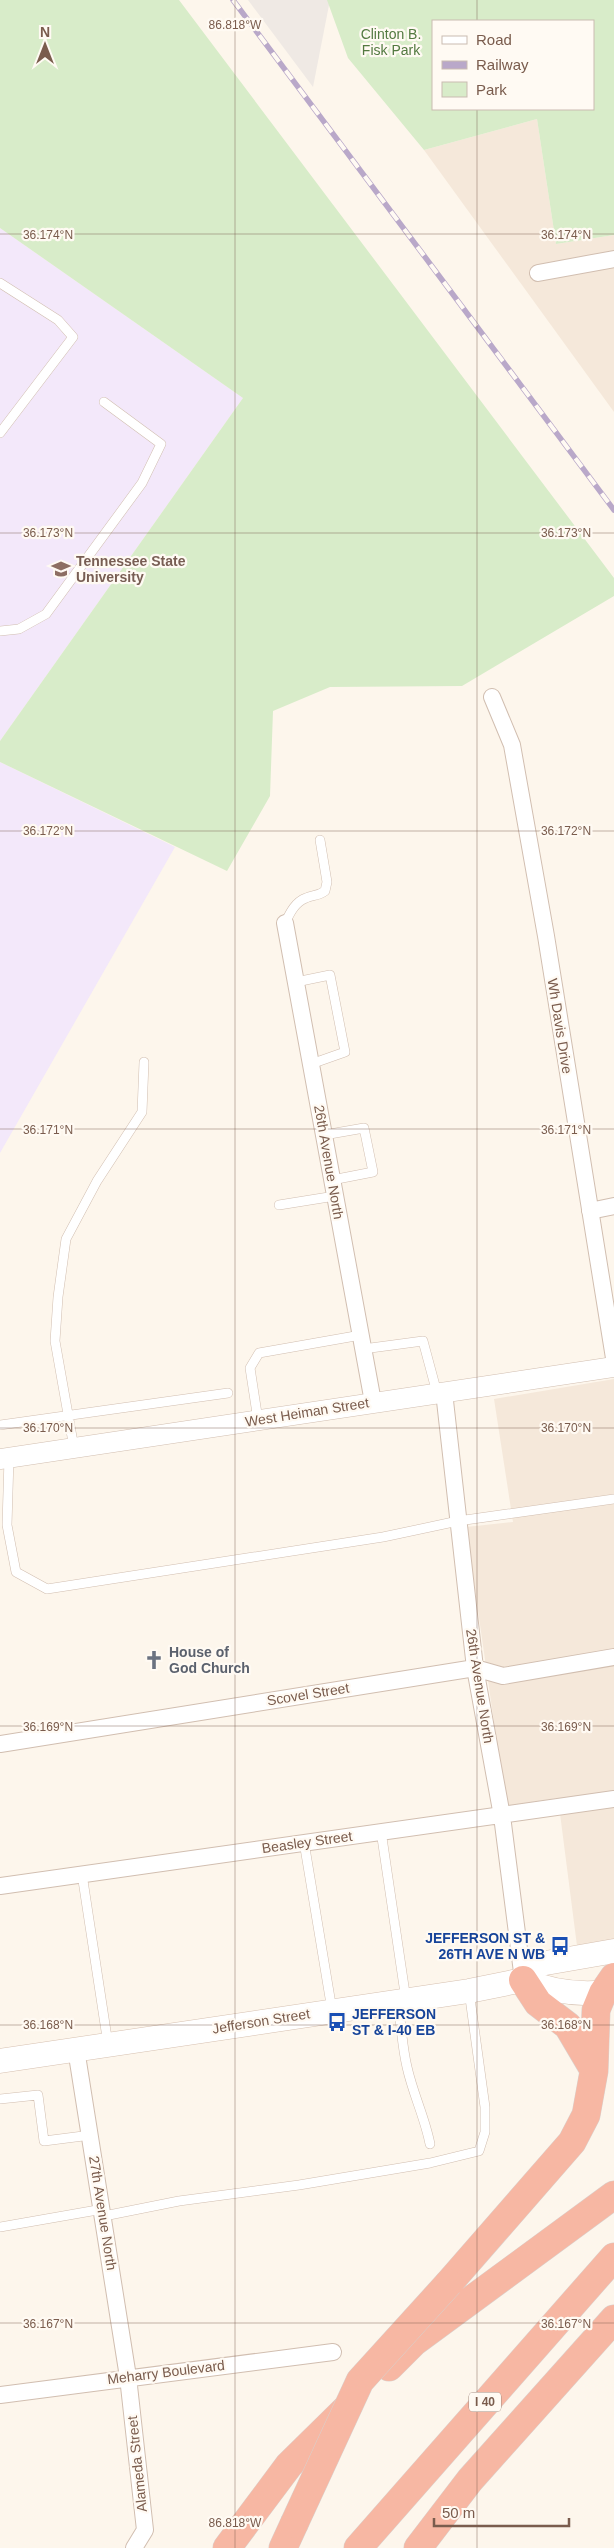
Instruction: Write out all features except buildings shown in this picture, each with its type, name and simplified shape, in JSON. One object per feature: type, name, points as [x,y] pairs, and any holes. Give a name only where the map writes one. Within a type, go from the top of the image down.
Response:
[{"type":"highway","points":[[523,1980],[538,2003],[568,2026],[588,2057],[594,2071]]},
{"type":"highway","points":[[288,2536],[360,2381],[449,2283],[572,2142],[586,2116],[594,2071],[596,2010],[610,1987]]},
{"type":"highway","points":[[227,2548],[290,2465],[414,2342],[614,2195]]},
{"type":"highway","name":"I 40","points":[[358,2548],[614,2257]]},
{"type":"highway","points":[[418,2548],[470,2480],[614,2318]]},
{"type":"highway","points":[[554,2385],[614,2340]]},
{"type":"main road","name":"Jefferson Street","points":[[0,2061],[469,1991],[523,1980],[540,1964],[614,1951]]},
{"type":"main road","points":[[523,1980],[546,1990],[610,1987]]},
{"type":"street","points":[[538,273],[614,259]]},
{"type":"street","name":"Wh Davis Drive","points":[[492,697],[512,745],[546,936],[614,1358]]},
{"type":"street","name":"26th Avenue North","points":[[285,923],[373,1402]]},
{"type":"street","points":[[590,1211],[614,1206]]},
{"type":"street","name":"West Heiman Street","points":[[5,1459],[614,1367]]},
{"type":"street","name":"26th Avenue North","points":[[440,1393],[458,1521],[475,1668],[502,1816],[523,1980]]},
{"type":"street","name":"Scovel Street","points":[[0,1744],[475,1668],[503,1676],[614,1657]]},
{"type":"street","name":"Beasley Street","points":[[0,1886],[614,1799]]},
{"type":"street","name":"27th Avenue North","points":[[76,2049],[104,2213],[128,2377]]},
{"type":"street","name":"Meharry Boulevard","points":[[0,2395],[333,2352]]},
{"type":"street","name":"Alameda Street","points":[[128,2377],[144,2530],[134,2548]]},
{"type":"lane","points":[[0,283],[58,320],[73,337],[0,433]]},
{"type":"lane","points":[[0,631],[19,629],[46,614],[142,483],[162,444],[104,402]]},
{"type":"lane","points":[[285,923],[291,909],[306,898],[318,896],[325,891],[327,882],[320,840]]},
{"type":"lane","points":[[296,982],[330,975],[345,1052],[311,1064]]},
{"type":"lane","points":[[74,1448],[55,1341],[58,1297],[66,1239],[97,1181],[142,1112],[144,1062]]},
{"type":"lane","points":[[279,1205],[334,1188],[373,1172],[364,1128],[324,1136]]},
{"type":"lane","points":[[258,1420],[250,1368],[259,1353],[362,1342],[423,1341],[440,1393]]},
{"type":"lane","points":[[0,1425],[228,1393]]},
{"type":"lane","points":[[5,1459],[7,1525],[16,1572],[47,1589],[383,1537],[458,1521],[614,1499]]},
{"type":"lane","points":[[381,1831],[402,2001],[407,2066],[418,2106],[426,2122],[430,2144]]},
{"type":"lane","points":[[304,1842],[332,2010]]},
{"type":"lane","points":[[82,1874],[108,2044]]},
{"type":"lane","points":[[0,2227],[104,2213],[179,2200],[299,2185],[430,2163],[479,2151],[485,2132],[484,2107],[469,1991]]},
{"type":"lane","points":[[0,2099],[38,2095],[44,2141],[91,2135]]},
{"type":"shaded area","points":[[248,0],[330,0],[313,87]]},
{"type":"shaded area","points":[[537,119],[556,244],[614,235],[614,412],[424,150]]},
{"type":"shaded area","name":"Tennessee State University","points":[[0,228],[243,398],[0,741]]},
{"type":"shaded area","points":[[0,762],[175,847],[0,1153]]},
{"type":"shaded area","points":[[614,1379],[614,1939],[577,1946],[558,1798],[506,1806],[466,1527],[513,1522],[494,1399]]},
{"type":"green space","points":[[0,0],[179,0],[614,578],[614,596],[462,686],[330,687],[273,711],[270,796],[227,871],[0,762],[0,741],[243,398],[0,228]]},
{"type":"green space","name":"Clinton B. Fisk Park","points":[[327,0],[614,0],[614,235],[556,244],[537,119],[424,150],[348,58]]},
{"type":"railway","points":[[233,0],[614,510]]},
{"type":"place","name":"Tennessee State University","points":[[61,569]]},
{"type":"place","name":"House of God Church","points":[[154,1660]]},
{"type":"place","name":"JEFFERSON ST & 26TH AVE N WB","points":[[560,1946]]},
{"type":"place","name":"JEFFERSON ST & I-40 EB","points":[[337,2022]]}]
